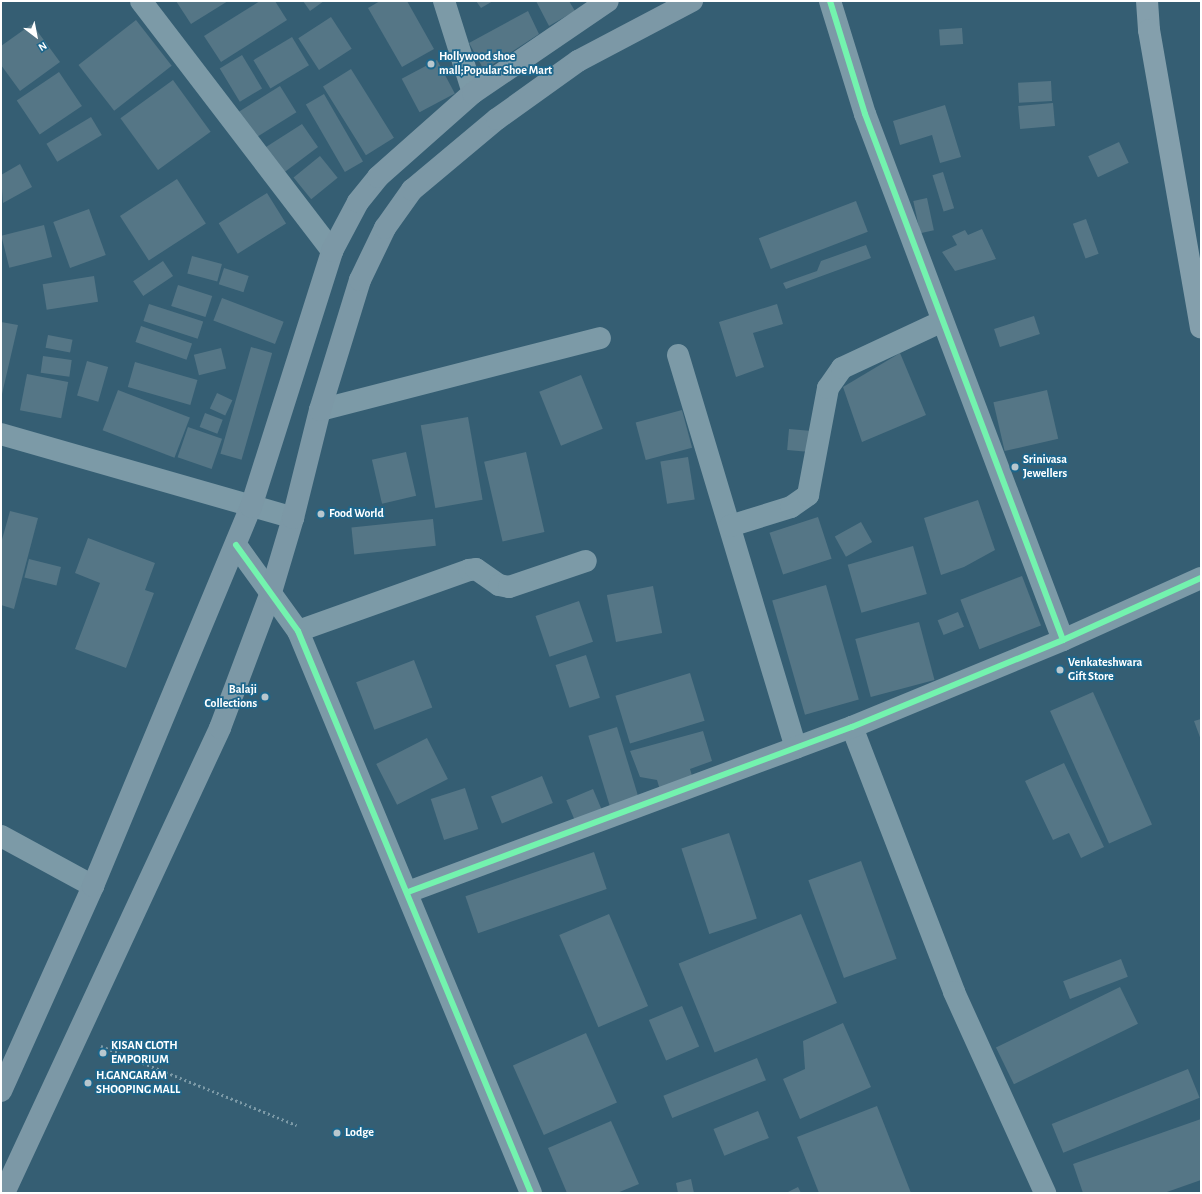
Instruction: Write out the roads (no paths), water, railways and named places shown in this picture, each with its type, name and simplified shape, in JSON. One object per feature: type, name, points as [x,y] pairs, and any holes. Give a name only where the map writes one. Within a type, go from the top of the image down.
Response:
[{"type":"highway","points":[[1,1091],[93,886],[251,507],[332,251],[358,202],[378,177],[473,93],[608,1]]},
{"type":"highway","points":[[4,1193],[220,728],[271,592],[293,518],[320,410],[360,280],[385,228],[412,190],[497,119],[578,61],[692,1]]},
{"type":"main road","points":[[1147,1],[1149,30],[1201,327]]},
{"type":"street","points":[[141,1],[332,251]]},
{"type":"street","points":[[444,1],[473,93]]},
{"type":"street","points":[[830,1],[865,114],[1063,640]]},
{"type":"street","points":[[730,526],[791,507],[808,495],[828,388],[842,368],[943,321]]},
{"type":"street","points":[[320,410],[600,338]]},
{"type":"street","points":[[678,355],[796,748]]},
{"type":"street","points":[[1,434],[293,518]]},
{"type":"street","points":[[236,544],[298,631],[408,892],[531,1193]]},
{"type":"street","points":[[298,631],[469,570],[476,569],[500,585],[509,587],[586,561]]},
{"type":"street","points":[[408,892],[852,727],[1063,640],[1201,578]]},
{"type":"street","points":[[852,727],[954,992],[1045,1193]]},
{"type":"street","points":[[1,836],[93,886]]},
{"type":"place","name":"Hollywood shoe mall;Popular Shoe Mart","points":[[431,64]]},
{"type":"place","name":"Srinivasa Jewellers","points":[[1015,467]]},
{"type":"place","name":"Food World","points":[[321,514]]},
{"type":"place","name":"Venkateshwara Gift Store","points":[[1060,670]]},
{"type":"place","name":"Balaji Collections","points":[[265,697]]},
{"type":"place","name":"KISAN CLOTH EMPORIUM","points":[[103,1053]]},
{"type":"place","name":"H.GANGARAM SHOOPING MALL","points":[[88,1083]]},
{"type":"place","name":"Lodge","points":[[337,1133]]}]
